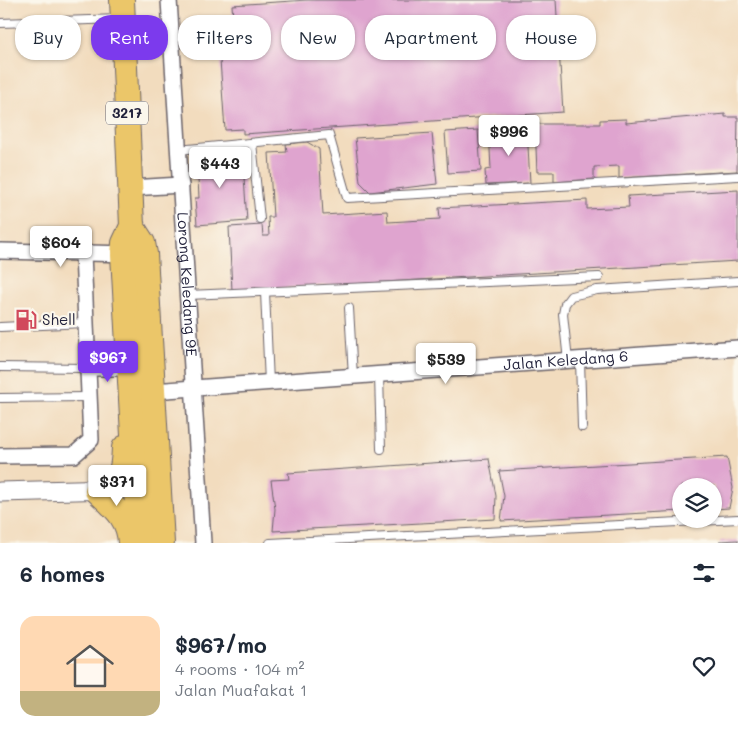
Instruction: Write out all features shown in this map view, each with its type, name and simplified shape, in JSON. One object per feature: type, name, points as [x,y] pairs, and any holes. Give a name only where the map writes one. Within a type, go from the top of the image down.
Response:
[{"type":"main road","name":"3217","points":[[122,9],[132,226],[143,243],[134,254],[128,368],[142,393],[135,489],[139,543]]},
{"type":"main road","name":"3217","points":[[134,254],[142,393],[159,488],[162,543]]},
{"type":"main road","points":[[130,543],[129,528],[116,509],[97,490],[114,484],[124,468],[124,416],[142,393]]},
{"type":"street","name":"Lorong Keledang 9E","points":[[169,0],[202,543]]},
{"type":"street","points":[[131,188],[181,185]]},
{"type":"street","points":[[0,251],[134,254]]},
{"type":"street","points":[[0,456],[74,455],[91,440],[86,368],[83,254]]},
{"type":"street","name":"Jalan Keledang 6","points":[[142,393],[738,348]]},
{"type":"street","points":[[86,368],[128,368]]},
{"type":"street","points":[[0,492],[159,488]]},
{"type":"lane","points":[[0,23],[122,9]]},
{"type":"lane","points":[[178,150],[329,135],[347,198],[738,176]]},
{"type":"lane","points":[[252,143],[260,219]]},
{"type":"lane","points":[[188,295],[599,278]]},
{"type":"lane","points":[[582,427],[574,361],[563,314],[565,304],[571,296],[597,290],[738,281]]},
{"type":"lane","points":[[265,292],[269,383]]},
{"type":"lane","points":[[349,308],[353,377]]},
{"type":"lane","points":[[0,327],[85,323]]},
{"type":"lane","points":[[0,367],[86,368]]},
{"type":"lane","points":[[379,375],[381,449]]},
{"type":"lane","points":[[0,398],[88,396]]},
{"type":"lane","points":[[270,543],[738,519]]},
{"type":"building","points":[[307,0],[556,0],[557,15],[506,15],[506,60],[560,60],[563,112],[243,134],[243,129],[225,130],[220,60],[271,60],[271,15],[233,15],[232,5]]},
{"type":"building","points":[[725,114],[725,117],[738,117],[737,171],[619,178],[619,166],[594,167],[594,179],[554,182],[554,172],[537,172],[535,124],[600,124],[600,120],[626,119],[626,123]]},
{"type":"building","points":[[527,128],[530,183],[486,185],[485,170],[491,169],[489,130]]},
{"type":"building","points":[[478,130],[481,171],[448,173],[445,132]]},
{"type":"building","points":[[432,133],[437,184],[370,192],[360,182],[355,138]]},
{"type":"building","points":[[307,142],[319,149],[323,215],[387,211],[388,222],[440,219],[439,208],[587,200],[587,209],[629,207],[628,196],[738,190],[738,261],[232,291],[229,227],[262,225],[263,236],[269,236],[268,217],[273,217],[269,153],[287,152],[286,144]]},
{"type":"building","points":[[239,151],[240,163],[243,163],[247,221],[197,225],[195,198],[199,198],[198,179],[195,180],[193,162],[202,154]]},
{"type":"building","points":[[727,457],[733,488],[729,508],[722,508],[722,478],[672,478],[672,512],[501,521],[504,496],[499,471]]},
{"type":"building","points":[[489,459],[496,496],[495,519],[273,531],[275,509],[271,480],[289,479],[288,473]]},
{"type":"building","points":[[738,540],[738,543],[720,543],[720,541]]},
{"type":"place","name":"Shell","points":[[26,320]]}]
